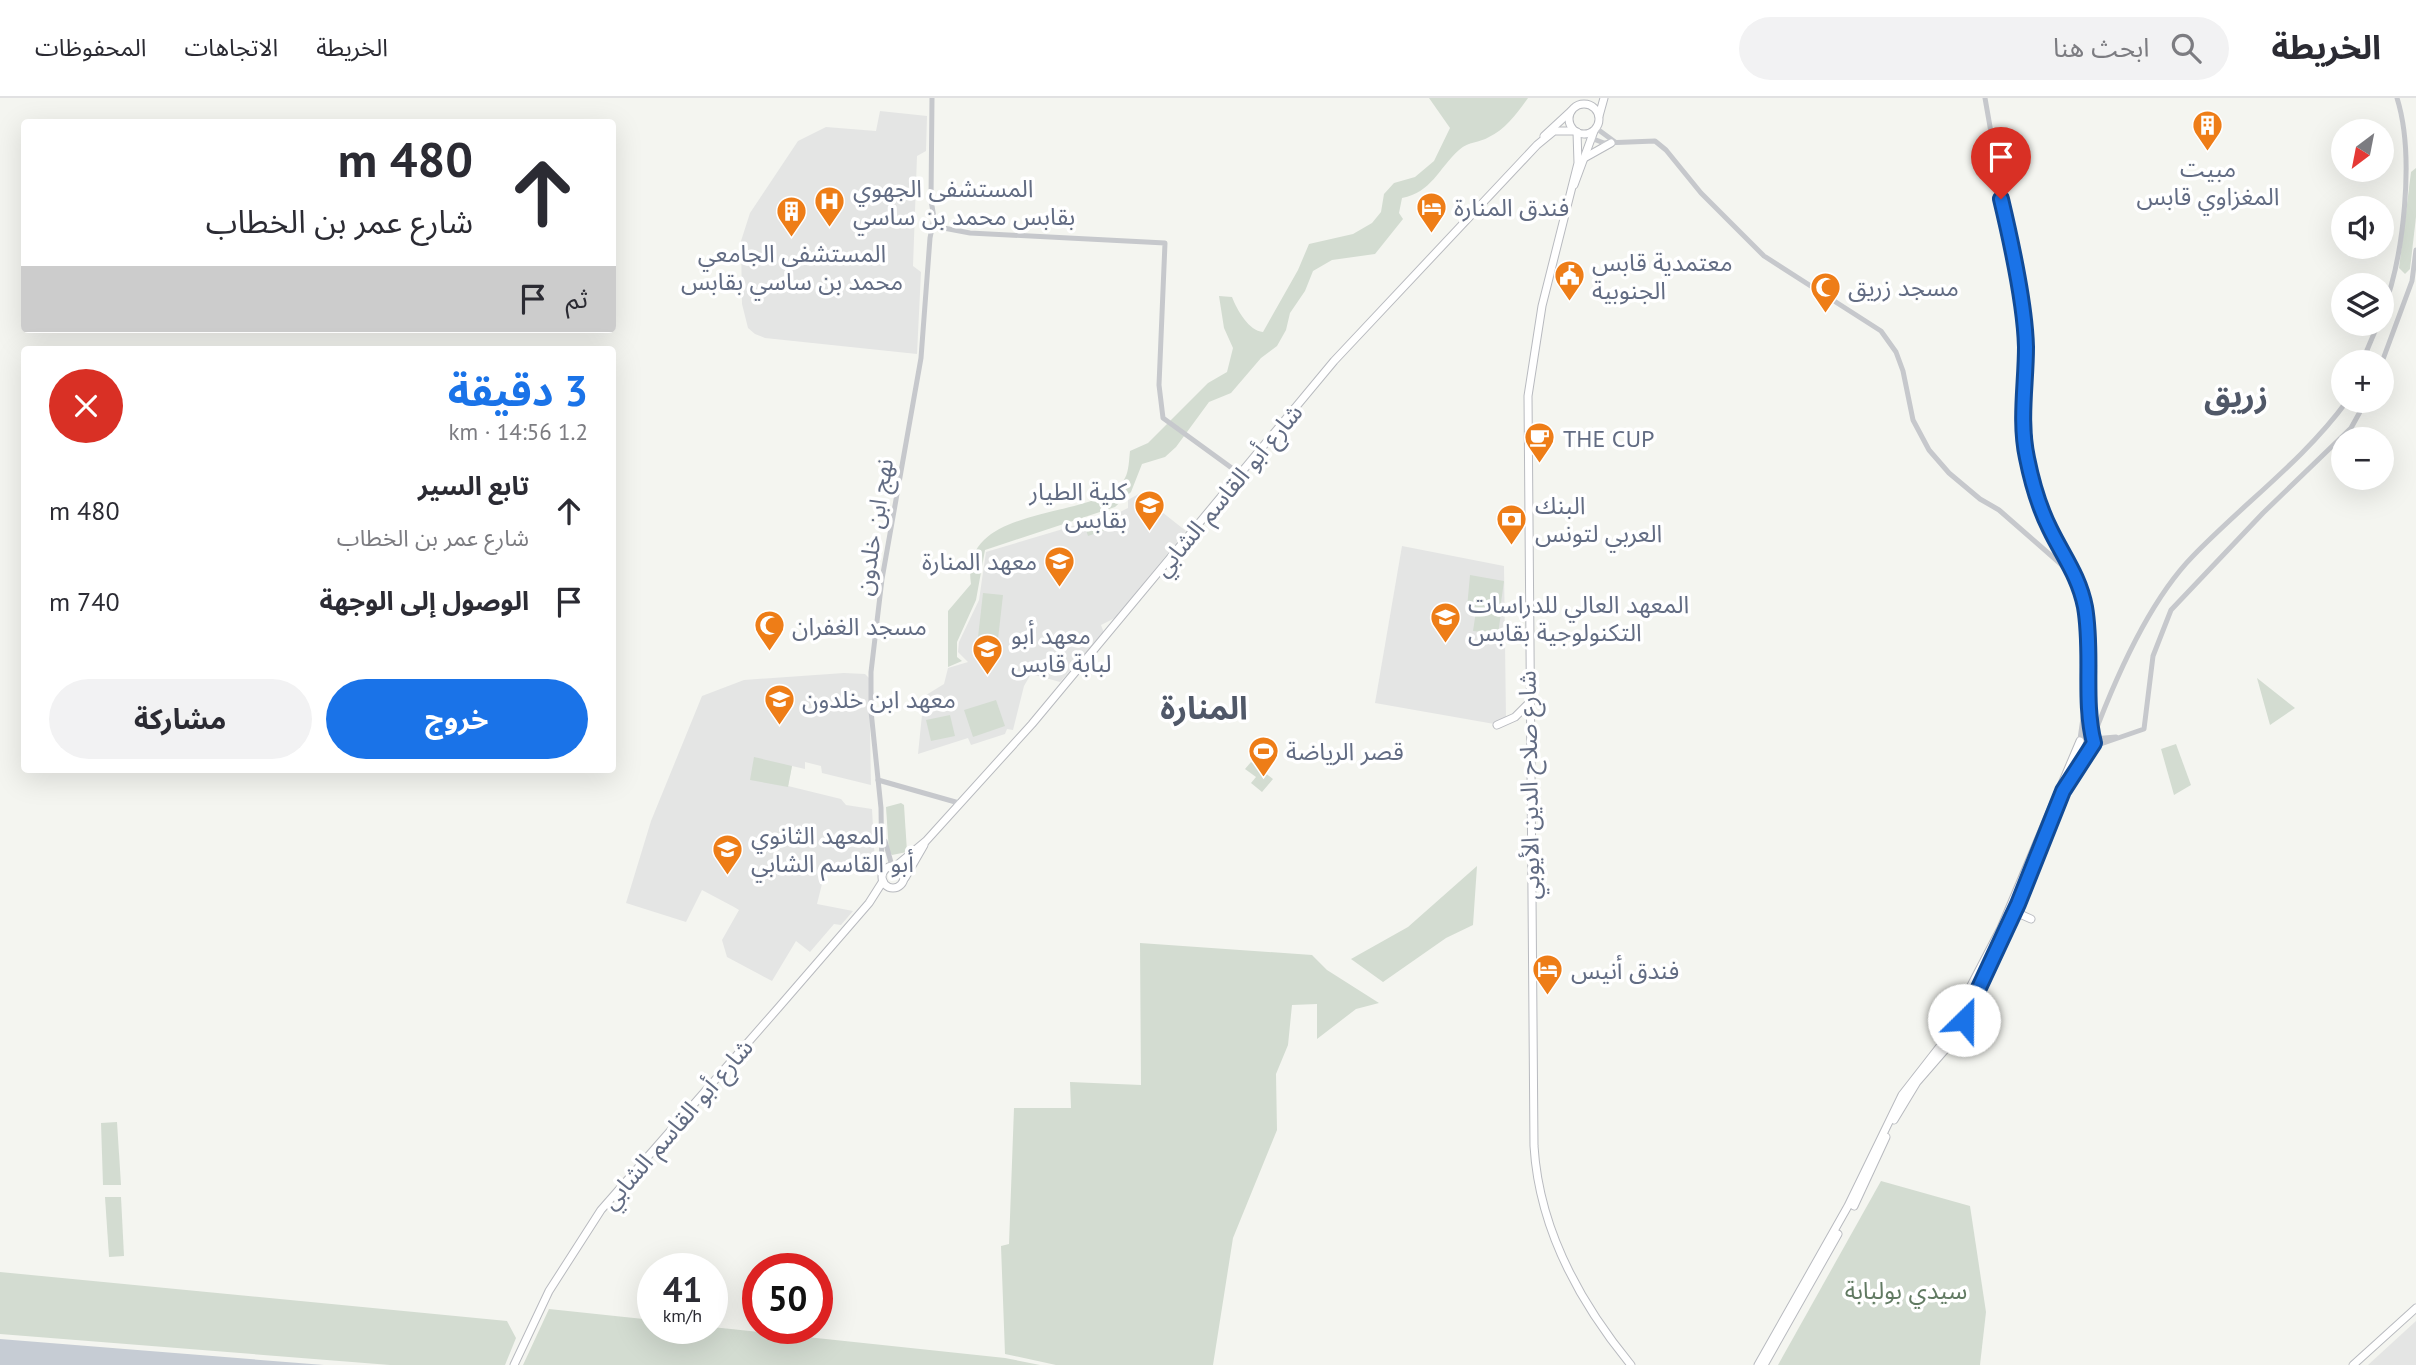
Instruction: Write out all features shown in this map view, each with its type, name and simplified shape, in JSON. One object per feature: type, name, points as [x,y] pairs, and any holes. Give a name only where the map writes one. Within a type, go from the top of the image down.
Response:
[{"type":"main road","points":[[1598,117],[1592,106],[1581,101],[1571,111],[1569,121],[1577,132],[1595,129],[1604,98]]},
{"type":"main road","name":"شارع أبو القاسم الشابي","points":[[1537,145],[1549,128],[1571,111]]},
{"type":"main road","name":"شارع صلاح الدين الأيوبي","points":[[1574,186],[1595,129]]},
{"type":"main road","name":"شارع أبو القاسم الشابي","points":[[514,1365],[556,1279],[601,1210],[869,903],[894,866],[926,841],[1086,661],[1334,361],[1537,145],[1554,131],[1577,132]]},
{"type":"main road","name":"شارع صلاح الدين الأيوبي","points":[[1577,132],[1580,155],[1542,306],[1528,396],[1528,704],[1535,1173],[1574,1284],[1595,1319],[1631,1365]]},
{"type":"main road","points":[[1586,158],[1591,152],[1611,143]]},
{"type":"main road","points":[[1497,725],[1515,717],[1528,704]]},
{"type":"main road","points":[[1758,1365],[1848,1206],[1902,1095],[1941,1045],[2001,928],[2080,740]]},
{"type":"main road","points":[[1764,1365],[1854,1205],[1908,1095],[1962,1032],[1962,1026],[2018,904],[2063,791],[2091,748]]},
{"type":"main road","name":"شارع أبو القاسم الشابي","points":[[869,903],[890,888],[900,887],[926,841]]},
{"type":"main road","points":[[894,866],[905,878]]},
{"type":"main road","points":[[883,879],[890,888]]},
{"type":"main road","points":[[2018,904],[2019,913],[2031,919]]},
{"type":"main road","points":[[1952,1022],[1962,1026]]},
{"type":"main road","points":[[1948,1031],[1956,1036]]},
{"type":"main road","points":[[2353,1365],[2416,1308]]},
{"type":"street","name":"نهج ابن خلدون","points":[[883,834],[871,710],[872,654],[895,500],[921,358],[929,243],[934,218],[931,200],[932,98]]},
{"type":"street","points":[[1985,98],[2024,322],[2022,411],[2027,460],[2050,529],[2075,573],[2089,637],[2091,673],[2080,740],[2082,748],[2091,748],[2144,729],[2153,656],[2167,615],[2263,513],[2351,428],[2360,413]]},
{"type":"street","points":[[2393,273],[2408,172],[2404,120],[2397,98]]},
{"type":"street","points":[[1595,129],[1607,138],[1621,142]]},
{"type":"street","points":[[1577,132],[1590,139],[1611,143],[1655,141],[1666,150],[1701,193],[1764,256],[1840,308],[1881,331],[1896,352],[1903,371],[1913,420],[1928,450],[1980,499],[1999,510],[2063,566],[2075,573]]},
{"type":"street","points":[[934,218],[943,218],[943,227]]},
{"type":"street","points":[[933,226],[970,233],[1064,235],[1165,243],[1159,385],[1163,418],[1240,474]]},
{"type":"street","points":[[2387,350],[2413,281],[2416,250]]},
{"type":"street","points":[[2091,748],[2112,691],[2147,622],[2178,573],[2336,413]]},
{"type":"street","points":[[2087,710],[2093,738]]},
{"type":"street","points":[[2080,740],[2086,735],[2093,738],[2119,737]]},
{"type":"street","points":[[878,780],[959,803]]},
{"type":"street","points":[[883,834],[894,866]]},
{"type":"street","points":[[883,834],[883,879]]},
{"type":"shaded area","name":"المستشفى الجهوي بقابس محمد بن ساسي","points":[[880,111],[927,116],[926,151],[917,156],[913,266],[921,272],[917,354],[765,338],[755,334],[748,328],[742,304],[741,241],[750,213],[798,141],[826,127],[876,131]]},
{"type":"shaded area","points":[[1142,492],[1148,497],[1148,501],[1186,531],[1115,618],[1101,625],[1104,633],[1060,682],[1031,674],[1024,686],[1013,730],[1007,729],[1005,734],[971,745],[968,738],[918,754],[923,705],[918,700],[944,684],[948,668],[968,662],[958,652],[959,642],[979,600],[986,552],[1120,512],[1128,508],[1128,500]]},
{"type":"shaded area","name":"المعهد العالي للدراسات التكنولوجية بقابس","points":[[1402,546],[1504,566],[1506,719],[1500,725],[1375,703]]},
{"type":"shaded area","points":[[865,674],[869,678],[871,785],[822,773],[821,766],[805,762],[805,769],[792,766],[788,786],[841,799],[846,805],[872,809],[875,863],[837,863],[836,868],[827,864],[817,904],[853,911],[841,925],[834,924],[810,952],[796,941],[772,981],[727,957],[722,940],[739,910],[734,907],[702,890],[686,922],[626,903],[651,821],[702,696],[744,680]]},
{"type":"shaded area","points":[[2416,1321],[2416,1365],[2368,1365]]},
{"type":"shaded area","points":[[0,1339],[324,1365],[0,1365]]},
{"type":"green space","points":[[1429,98],[1528,98],[1495,134],[1463,147],[1421,191],[1402,198],[1399,213],[1403,219],[1375,254],[1332,260],[1313,271],[1305,291],[1290,313],[1286,330],[1277,346],[1261,358],[1231,393],[1209,402],[1176,447],[1165,457],[1142,464],[1131,492],[1115,507],[985,550],[976,600],[957,642],[957,657],[962,661],[948,667],[948,611],[971,584],[973,557],[986,538],[1008,525],[1089,502],[1111,492],[1125,478],[1130,451],[1148,443],[1208,383],[1227,372],[1233,348],[1224,328],[1219,296],[1232,297],[1248,324],[1263,332],[1298,270],[1309,244],[1353,234],[1372,223],[1381,212],[1384,194],[1394,183],[1415,177],[1434,161],[1450,128]]},
{"type":"green space","points":[[2416,168],[2416,217],[2410,269],[2405,274],[2399,268],[2411,172]]},
{"type":"green space","points":[[1104,517],[1108,529],[1088,536],[1084,524]]},
{"type":"green space","points":[[1470,575],[1504,581],[1500,610],[1467,608]]},
{"type":"green space","points":[[983,593],[1003,595],[997,648],[977,646]]},
{"type":"green space","points":[[1476,611],[1501,613],[1498,634],[1473,631]]},
{"type":"green space","points":[[2257,678],[2295,708],[2270,725]]},
{"type":"green space","points":[[996,700],[1005,726],[973,737],[964,710]]},
{"type":"green space","points":[[950,715],[955,736],[931,741],[926,720]]},
{"type":"green space","points":[[2176,744],[2191,785],[2174,795],[2161,749]]},
{"type":"green space","points":[[754,757],[792,766],[788,787],[750,780]]},
{"type":"green space","name":"قصر الرياضة","points":[[1251,762],[1273,779],[1262,792],[1251,783],[1256,777],[1245,769]]},
{"type":"green space","points":[[901,803],[904,805],[907,852],[892,855],[889,852],[886,807]]},
{"type":"green space","points":[[1477,866],[1473,925],[1446,938],[1383,982],[1351,959],[1408,927]]},
{"type":"green space","points":[[1140,943],[1312,955],[1327,970],[1379,1003],[1356,1009],[1317,1039],[1317,1004],[1292,1005],[1288,1045],[1276,1074],[1277,1130],[1233,1238],[1213,1365],[1056,1365],[1005,1354],[1001,1246],[1009,1244],[1014,1108],[1071,1108],[1070,1082],[1141,1085]]},
{"type":"green space","points":[[117,1122],[121,1185],[103,1185],[101,1123]]},
{"type":"green space","name":"سيدي بولبابة","points":[[1881,1181],[1970,1206],[1986,1312],[1980,1365],[1778,1365]]},
{"type":"green space","points":[[105,1197],[121,1197],[124,1256],[109,1257]]},
{"type":"green space","points":[[0,1272],[507,1321],[516,1338],[505,1365],[390,1365],[0,1334]]},
{"type":"green space","points":[[549,1309],[637,1318],[637,1344],[728,1344],[728,1329],[742,1330],[742,1344],[833,1344],[833,1340],[1005,1358],[1040,1365],[523,1365]]},
{"type":"place","name":"مبيت المغزاوي قابس","points":[[2208,153]]},
{"type":"place","name":"المستشفى الجهوي بقابس محمد بن ساسي","points":[[830,229]]},
{"type":"place","name":"فندق المنارة","points":[[1431,234]]},
{"type":"place","name":"المستشفى الجامعي محمد بن ساسي بقابس","points":[[792,238]]},
{"type":"place","name":"معتمدية قابس الجنوبية","points":[[1569,303]]},
{"type":"place","name":"مسجد زريق","points":[[1825,314]]},
{"type":"place","name":"THE CUP","points":[[1540,465]]},
{"type":"place","name":"كلية الطيار بقابس","points":[[1150,532]]},
{"type":"place","name":"البنك العربي لتونس","points":[[1512,546]]},
{"type":"place","name":"معهد المنارة","points":[[1060,588]]},
{"type":"place","name":"المعهد العالي للدراسات التكنولوجية بقابس","points":[[1445,645]]},
{"type":"place","name":"مسجد الغفران","points":[[769,653]]},
{"type":"place","name":"معهد أبو لبابة قابس","points":[[988,676]]},
{"type":"place","name":"معهد ابن خلدون","points":[[779,726]]},
{"type":"place","name":"قصر الرياضة","points":[[1263,778]]},
{"type":"place","name":"المعهد الثانوي أبو القاسم الشابي","points":[[728,876]]},
{"type":"place","name":"فندق أنيس","points":[[1548,997]]},
{"type":"district","name":"زريق","points":[[2236,395]]},
{"type":"district","name":"المنارة","points":[[1204,707]]},
{"type":"route","points":[[1964,1020],[2018,904],[2063,791],[2071,775],[2094,746],[2087,710],[2091,673],[2084,604],[2073,566],[2050,529],[2036,494],[2025,452],[2022,411],[2025,330],[2001,199]]}]
